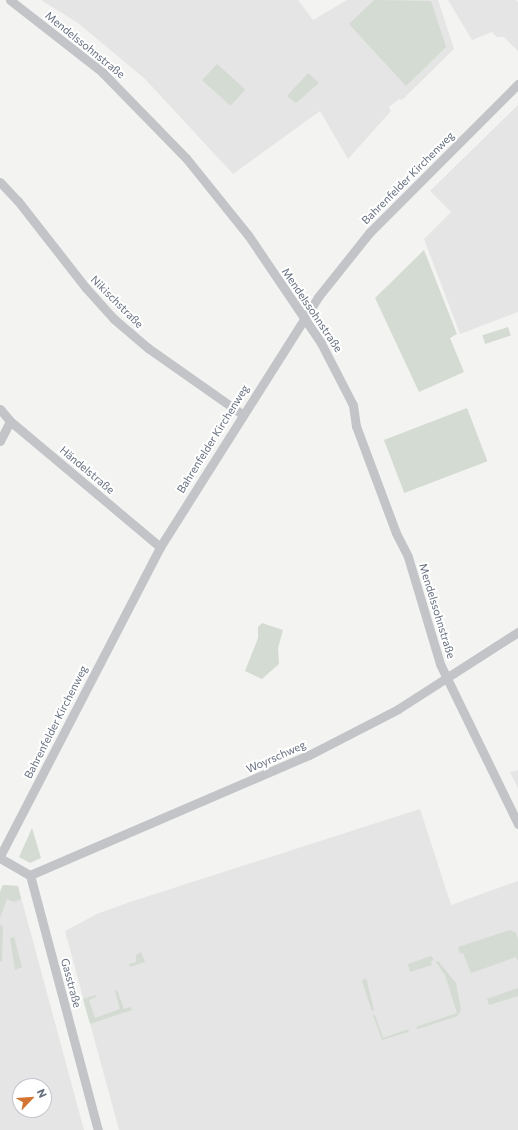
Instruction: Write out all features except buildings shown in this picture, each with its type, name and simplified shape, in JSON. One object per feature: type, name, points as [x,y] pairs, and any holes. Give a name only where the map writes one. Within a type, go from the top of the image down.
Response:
[{"type":"street","name":"Mendelssohnstraße","points":[[10,0],[102,72],[186,158],[248,236],[331,360],[353,405],[356,426],[396,533],[408,557],[447,680],[518,824]]},
{"type":"street","name":"Bahrenfelder Kirchenweg","points":[[0,857],[160,547],[242,414],[304,319],[325,288],[369,233],[518,84]]},
{"type":"street","name":"Nikischstraße","points":[[0,182],[18,201],[86,288],[114,319],[142,343],[242,414]]},
{"type":"street","name":"Händelstraße","points":[[0,409],[10,421],[160,547]]},
{"type":"street","points":[[0,441],[10,421]]},
{"type":"street","name":"Woyrschweg","points":[[30,875],[280,769],[376,721],[447,680],[518,632]]},
{"type":"street","points":[[0,857],[30,875]]},
{"type":"street","name":"Gasstraße","points":[[30,875],[98,1130]]},
{"type":"shaded area","points":[[41,0],[298,0],[313,20],[347,0],[438,0],[454,49],[402,100],[399,99],[389,107],[391,111],[348,159],[320,111],[233,174],[145,79],[78,23]]},
{"type":"shaded area","points":[[374,0],[431,1],[446,47],[406,86],[349,24]]},
{"type":"shaded area","points":[[448,0],[516,0],[518,3],[518,51],[504,37],[497,37],[492,32],[472,40]]},
{"type":"shaded area","points":[[217,64],[245,89],[231,106],[202,80]]},
{"type":"shaded area","points":[[308,73],[319,83],[296,103],[287,96]]},
{"type":"shaded area","points":[[518,105],[518,312],[460,334],[424,239],[451,212],[430,191]]},
{"type":"shaded area","points":[[424,250],[457,334],[450,338],[464,372],[419,392],[375,298]]},
{"type":"shaded area","points":[[508,327],[511,336],[485,344],[482,335]]},
{"type":"shaded area","points":[[467,408],[487,461],[404,493],[384,440]]},
{"type":"shaded area","points":[[262,623],[283,630],[278,648],[279,664],[262,679],[245,671],[258,638],[258,627]]},
{"type":"shaded area","points":[[518,770],[518,788],[510,772]]},
{"type":"shaded area","points":[[420,809],[451,905],[518,881],[518,1130],[119,1130],[65,931],[97,914],[127,903]]},
{"type":"shaded area","points":[[32,828],[41,858],[30,863],[19,857]]},
{"type":"shaded area","points":[[3,885],[18,886],[84,1130],[0,1130],[0,892]]},
{"type":"shaded area","points":[[3,885],[18,886],[21,899],[14,902],[7,899],[0,918],[0,892]]},
{"type":"shaded area","points":[[0,925],[3,926],[2,961],[0,962]]},
{"type":"shaded area","points":[[510,930],[516,933],[518,940],[518,961],[516,957],[471,973],[463,953],[460,954],[458,947]]},
{"type":"shaded area","points":[[14,937],[22,967],[15,970],[10,938]]},
{"type":"shaded area","points":[[141,952],[145,962],[130,967],[129,964],[136,962],[136,955]]},
{"type":"shaded area","points":[[431,956],[434,960],[431,961],[432,965],[410,972],[408,964]]},
{"type":"shaded area","points":[[438,961],[456,983],[461,1010],[457,1016],[418,1029],[416,1027],[457,1013],[445,975],[436,962]]},
{"type":"shaded area","points":[[366,978],[374,1010],[372,1011],[362,981]]},
{"type":"shaded area","points":[[518,988],[518,996],[489,1005],[487,999]]},
{"type":"shaded area","points":[[117,990],[124,1009],[130,1007],[132,1010],[90,1024],[83,999],[96,995],[96,997],[89,1000],[95,1018],[120,1009],[115,991]]},
{"type":"shaded area","points":[[373,1015],[375,1015],[383,1038],[409,1029],[408,1032],[382,1040]]}]
